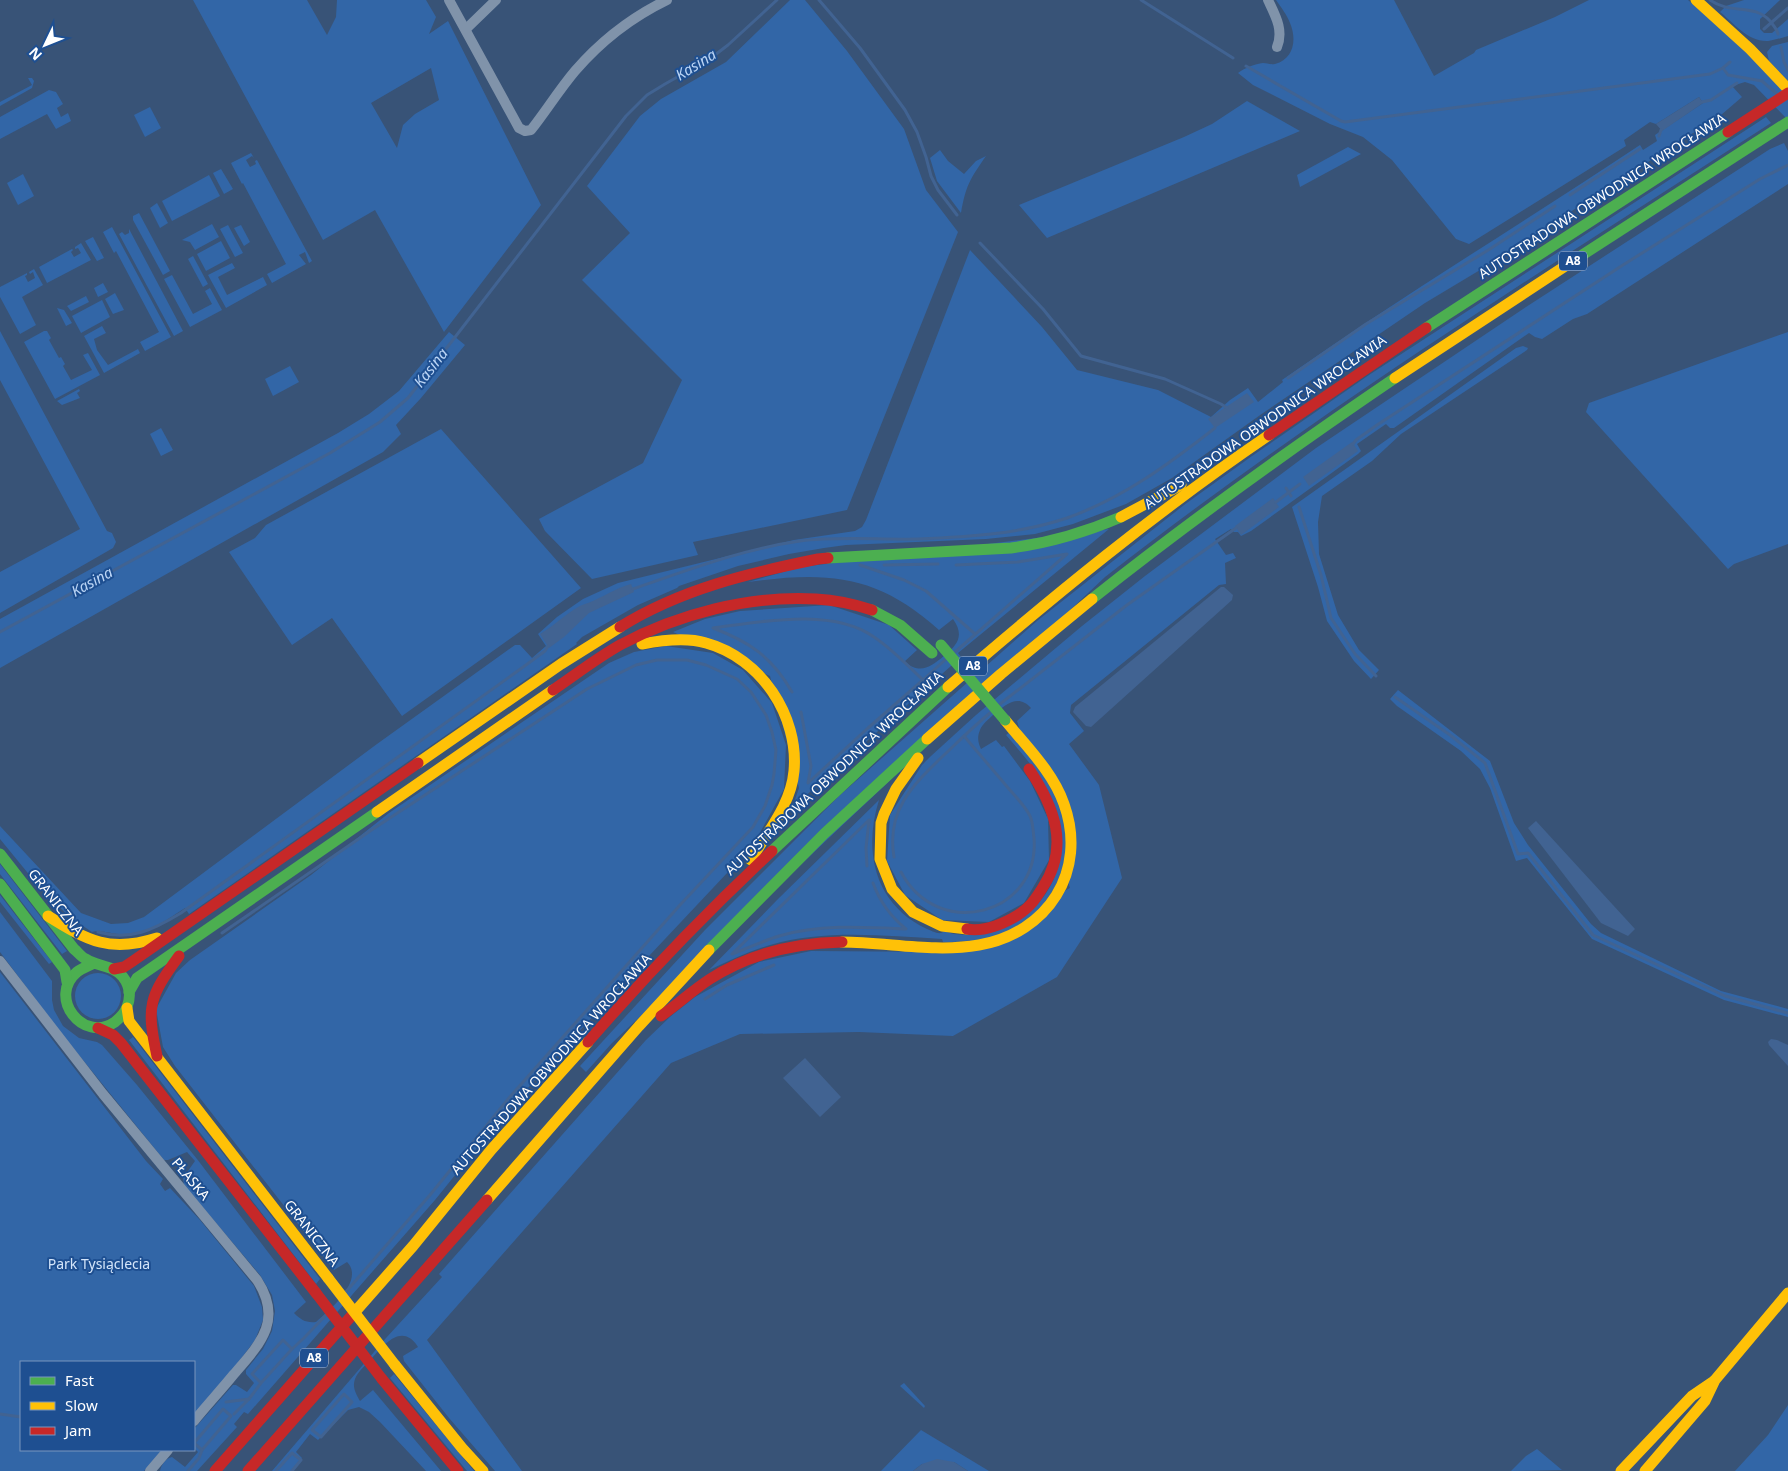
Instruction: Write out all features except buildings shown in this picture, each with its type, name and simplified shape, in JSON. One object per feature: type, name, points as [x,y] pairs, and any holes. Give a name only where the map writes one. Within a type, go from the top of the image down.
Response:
[{"type":"main road","points":[[1696,0],[1750,49],[1788,89]]},
{"type":"main road","name":"AUTOSTRADOWA OBWODNICA WROCŁAWIA","points":[[216,1471],[517,1122],[638,985],[742,879],[901,729],[1042,606],[1218,470],[1397,347],[1788,93]]},
{"type":"main road","name":"A8","points":[[248,1471],[428,1264],[663,1000],[805,852],[945,723],[1036,644],[1130,568],[1222,498],[1316,431],[1498,309],[1788,122]]},
{"type":"main road","points":[[935,657],[902,626],[877,612],[845,602],[805,598],[757,602],[692,617],[621,645],[135,980],[129,992],[127,1008],[117,1021],[106,1027],[84,1026],[73,1018],[66,1007],[64,993],[67,982],[83,966],[94,963],[114,969],[124,967],[549,672],[628,621],[659,605],[720,582],[755,572],[827,558],[1010,548],[1073,535],[1126,515],[1180,486],[1218,470]]},
{"type":"main road","points":[[600,640],[683,607],[744,591]]},
{"type":"main road","points":[[621,1048],[709,980],[734,965],[763,954],[804,944],[833,942],[870,942],[950,947],[980,945],[1008,938],[1035,921],[1054,900],[1063,884],[1070,860],[1072,840],[1066,808],[1055,785],[1032,753],[931,635]]},
{"type":"main road","points":[[592,664],[638,645],[681,639],[718,647],[736,656],[757,672],[769,686],[787,719],[793,744],[794,771],[791,788],[781,813],[753,857],[742,879]]},
{"type":"main road","points":[[951,675],[977,705]]},
{"type":"main road","points":[[945,723],[894,792],[886,806],[879,833],[880,858],[891,887],[908,908],[928,922],[944,928],[962,931],[979,931],[996,927],[1011,921],[1025,911],[1038,899],[1047,885],[1056,861],[1058,844],[1056,827],[1046,795],[1021,758]]},
{"type":"main road","name":"GRANICZNA","points":[[0,854],[74,948],[84,958],[94,963]]},
{"type":"main road","points":[[0,884],[59,960],[65,970],[67,982]]},
{"type":"main road","points":[[48,916],[85,937],[111,946],[141,944],[179,929]]},
{"type":"main road","points":[[157,1056],[150,1026],[150,1008],[154,993],[189,943]]},
{"type":"main road","points":[[114,969],[125,980],[129,992]]},
{"type":"main road","name":"GRANICZNA","points":[[127,1008],[129,1021],[395,1365],[483,1471]]},
{"type":"main road","points":[[98,1028],[113,1035],[121,1043],[382,1379],[458,1471]]},
{"type":"main road","points":[[1645,1471],[1704,1401],[1715,1380],[1788,1293]]},
{"type":"main road","points":[[1621,1471],[1692,1396],[1715,1380]]},
{"type":"street","points":[[449,0],[519,128],[525,131],[531,130],[575,71],[596,49],[615,33],[667,0]]},
{"type":"street","points":[[466,29],[496,0]]},
{"type":"street","points":[[1268,0],[1279,26],[1280,37],[1277,47]]},
{"type":"street","name":"PŁASKA","points":[[0,961],[102,1094],[257,1280],[265,1293],[269,1308],[269,1318],[264,1337],[252,1354],[195,1420]]},
{"type":"street","points":[[150,1471],[167,1451]]},
{"type":"green space","points":[[193,0],[307,0],[327,35],[336,17],[337,0],[426,0],[436,17],[429,34],[448,21],[541,205],[444,332],[375,210],[323,240]],"holes":[[[431,68],[439,100],[415,114],[403,125],[397,148],[371,103]]]},
{"type":"green space","points":[[790,0],[805,0],[847,51],[904,129],[926,190],[958,232],[847,510],[693,542],[698,555],[592,579],[545,531],[539,519],[643,463],[682,380],[582,280],[630,233],[587,186],[640,116],[661,99],[726,62]]},
{"type":"green space","points":[[1276,0],[1394,0],[1434,76],[1476,50],[1555,17],[1589,0],[1688,0],[1737,43],[1788,95],[1788,120],[1754,85],[1745,82],[1732,86],[1742,97],[1721,115],[1480,270],[1425,303],[1263,413],[1172,478],[1126,504],[1073,524],[1035,534],[986,539],[846,545],[789,554],[738,566],[679,586],[638,605],[582,637],[577,644],[189,914],[185,908],[152,928],[138,934],[122,935],[99,931],[92,932],[71,918],[45,894],[0,839],[0,826],[81,913],[111,924],[128,923],[144,917],[377,744],[515,645],[520,645],[532,658],[546,646],[538,634],[557,617],[583,599],[618,583],[794,540],[855,531],[862,527],[970,250],[1042,327],[1077,370],[1158,390],[1211,417],[1230,400],[1248,388],[1258,402],[1283,382],[1282,380],[1415,290],[1640,145],[1643,150],[1657,141],[1655,135],[1703,103],[1699,97],[1656,124],[1650,122],[1624,140],[1626,146],[1469,244],[1456,239],[1392,160],[1363,137],[1330,124],[1253,85],[1238,73],[1257,64],[1275,64],[1286,58],[1290,53],[1293,42],[1292,29]]},
{"type":"green space","points":[[1744,0],[1780,0],[1760,19],[1760,29],[1764,33],[1772,33],[1788,19],[1788,36],[1768,41],[1754,38],[1742,31],[1720,12],[1726,6]]},
{"type":"green space","points":[[1788,42],[1788,81],[1769,61],[1767,52],[1772,46]]},
{"type":"green space","points":[[28,78],[32,78],[34,81],[32,88],[0,106],[0,102],[32,85]]},
{"type":"green space","points":[[49,90],[56,92],[63,104],[57,108],[61,117],[68,113],[71,121],[56,129],[47,114],[0,139],[0,117]]},
{"type":"green space","points":[[1247,101],[1300,131],[1047,238],[1019,205],[1184,137],[1212,124]]},
{"type":"green space","points":[[150,107],[161,128],[145,137],[134,115]]},
{"type":"green space","points":[[1766,117],[1771,123],[1517,287],[1349,399],[1185,516],[1105,577],[612,1043],[586,1072],[580,1066],[705,930],[839,796],[1037,621],[1184,505],[1369,375]]},
{"type":"green space","points":[[1784,143],[1788,151],[1788,184],[1587,314],[1573,319],[1542,339],[1529,333],[1394,428],[1390,428],[1386,424],[1357,444],[1361,451],[1358,454],[1251,531],[1241,536],[1238,532],[1234,532],[1231,529],[1215,539],[1226,555],[1233,553],[1236,558],[1225,563],[1226,584],[1219,585],[1071,705],[1070,713],[1084,731],[1069,744],[1099,785],[1122,878],[1057,977],[953,1036],[859,1032],[740,1034],[671,1063],[427,1340],[522,1471],[495,1471],[449,1418],[404,1361],[403,1356],[418,1347],[406,1336],[400,1336],[382,1347],[360,1370],[355,1379],[355,1390],[360,1401],[373,1390],[441,1471],[426,1471],[380,1422],[369,1412],[359,1407],[348,1410],[318,1440],[310,1434],[296,1452],[302,1458],[292,1471],[272,1471],[386,1338],[442,1277],[439,1274],[646,1040],[671,1016],[695,997],[759,962],[811,951],[948,952],[1070,888],[1017,721],[1031,708],[1021,701],[1016,701],[993,715],[981,728],[978,738],[981,749],[996,740],[1002,747],[1004,746],[1030,781],[1048,819],[1049,860],[1024,903],[989,922],[942,920],[905,895],[887,861],[890,815],[922,765],[976,715],[1145,576],[1316,448],[1526,307],[1770,149]]},
{"type":"green space","points":[[1348,147],[1361,154],[1300,187],[1297,175]]},
{"type":"green space","points":[[940,150],[948,161],[964,174],[976,161],[986,156],[969,183],[961,213],[937,181],[930,158]]},
{"type":"green space","points":[[251,153],[254,158],[252,156],[246,160],[250,167],[256,164],[255,161],[257,160],[312,261],[309,263],[305,252],[299,255],[306,264],[272,283],[267,274],[286,264],[231,163]]},
{"type":"green space","points":[[221,169],[233,189],[224,194],[213,173]]},
{"type":"green space","points":[[23,174],[34,196],[18,205],[7,183]]},
{"type":"green space","points":[[209,175],[220,196],[172,221],[162,201]]},
{"type":"green space","points":[[157,203],[168,223],[160,228],[150,208]]},
{"type":"green space","points":[[139,213],[170,271],[163,275],[133,220],[133,216]]},
{"type":"green space","points":[[212,224],[219,237],[195,250],[190,242],[182,240]]},
{"type":"green space","points":[[228,225],[243,253],[235,257],[220,229]]},
{"type":"green space","points":[[241,225],[250,242],[244,246],[234,228]]},
{"type":"green space","points":[[112,227],[171,337],[145,351],[140,342],[159,332],[116,251],[114,253],[103,232]]},
{"type":"green space","points":[[129,229],[183,331],[174,336],[119,234],[122,232],[125,235],[129,233]]},
{"type":"green space","points":[[93,237],[104,258],[97,261],[85,241]]},
{"type":"green space","points":[[221,241],[230,258],[206,271],[197,254]]},
{"type":"green space","points":[[81,243],[91,260],[47,283],[39,267],[72,249],[71,252],[74,257],[81,253],[75,247]]},
{"type":"green space","points":[[193,256],[208,284],[203,287],[188,259]]},
{"type":"green space","points":[[232,263],[235,268],[218,277],[227,295],[263,277],[267,285],[226,308],[208,275]]},
{"type":"green space","points":[[34,269],[43,285],[22,297],[36,325],[20,334],[0,297],[0,287],[27,273],[25,276],[28,282],[35,278],[33,272],[30,274],[29,272]]},
{"type":"green space","points":[[172,275],[193,314],[212,304],[205,291],[210,288],[222,310],[190,327],[164,279]]},
{"type":"green space","points":[[103,283],[108,292],[98,297],[94,288]]},
{"type":"green space","points":[[115,293],[124,310],[113,314],[105,299]]},
{"type":"green space","points":[[86,296],[89,302],[71,311],[67,306]]},
{"type":"green space","points":[[102,300],[110,317],[81,333],[72,316]]},
{"type":"green space","points":[[57,308],[64,310],[72,323],[66,326]]},
{"type":"green space","points":[[102,326],[106,333],[94,339],[97,350],[108,365],[138,349],[140,353],[104,373],[84,336]]},
{"type":"green space","points":[[0,331],[107,531],[112,533],[116,542],[113,548],[0,613],[0,572],[80,529],[0,380]]},
{"type":"green space","points":[[47,331],[51,338],[49,340],[59,358],[61,357],[65,364],[63,366],[71,380],[92,370],[83,355],[88,353],[100,375],[55,399],[24,342]]},
{"type":"green space","points":[[449,332],[465,345],[396,425],[401,434],[383,452],[0,668],[0,619],[338,433],[369,414],[399,391]]},
{"type":"green space","points":[[1788,332],[1788,544],[1734,564],[1728,569],[1586,412],[1589,403]]},
{"type":"green space","points":[[1523,346],[1528,348],[1527,350],[1401,434],[1372,461],[1322,496],[1318,522],[1319,554],[1338,615],[1359,650],[1379,670],[1371,679],[1354,661],[1327,621],[1292,507],[1516,348]]},
{"type":"green space","points":[[290,366],[299,382],[273,396],[265,379]]},
{"type":"green space","points":[[79,389],[80,391],[77,393],[80,398],[62,405],[57,401]]},
{"type":"green space","points":[[161,428],[173,450],[161,456],[150,434]]},
{"type":"green space","points":[[441,429],[581,588],[402,716],[332,618],[292,645],[229,552],[255,538],[266,525]]},
{"type":"green space","points":[[1109,529],[958,653],[961,657],[792,808],[799,788],[770,676],[673,632],[705,619],[740,611],[829,605],[889,625],[917,650],[904,662],[915,668],[925,668],[939,660],[956,644],[959,635],[957,625],[953,619],[939,630],[916,611],[894,597],[872,587],[850,581],[802,577],[748,582],[801,567]]},
{"type":"green space","points":[[666,646],[713,653],[743,670],[772,703],[786,745],[784,789],[757,838],[728,872],[542,1072],[493,1128],[435,1200],[248,1414],[244,1412],[234,1424],[237,1427],[197,1471],[160,1471],[164,1462],[172,1457],[185,1467],[198,1452],[195,1449],[195,1428],[233,1385],[247,1392],[254,1383],[246,1374],[246,1370],[263,1349],[272,1331],[275,1311],[272,1295],[260,1275],[184,1185],[183,1178],[195,1161],[187,1152],[164,1160],[57,1028],[0,952],[0,912],[52,981],[54,1010],[63,1026],[79,1038],[102,1045],[137,1085],[197,1159],[306,1302],[294,1313],[299,1318],[309,1322],[316,1322],[344,1294],[352,1277],[351,1269],[347,1262],[334,1270],[175,1066],[163,1047],[156,1009],[176,973],[190,960],[311,875],[389,813],[609,663],[634,652]]},
{"type":"green space","points":[[1398,690],[1490,761],[1514,823],[1528,845],[1591,924],[1601,933],[1721,991],[1788,1009],[1788,1017],[1724,1000],[1592,939],[1527,858],[1516,861],[1490,788],[1480,769],[1461,751],[1397,706],[1390,699]]},
{"type":"green space","points":[[1010,732],[1039,768],[1057,797],[1065,826],[1066,844],[1059,878],[1051,894],[1040,908],[1026,920],[1002,933],[968,941],[943,942],[942,939],[877,935],[834,935],[791,940],[754,950],[709,970],[879,800],[872,838],[873,857],[877,874],[884,891],[909,918],[927,929],[939,933],[973,935],[1000,929],[1024,916],[1051,886],[1059,864],[1061,829],[1050,793],[1033,767],[1006,735]]},
{"type":"green space","points":[[0,864],[67,951],[62,954],[0,874]]},
{"type":"green space","points":[[0,895],[52,962],[49,964],[0,902]]},
{"type":"green space","name":"Park Tysiąclecia","points":[[0,972],[146,1161],[163,1179],[160,1184],[165,1191],[170,1188],[200,1220],[254,1286],[262,1307],[263,1320],[255,1340],[231,1372],[195,1413],[195,1361],[20,1361],[20,1451],[162,1451],[144,1471],[0,1471]]},
{"type":"green space","points":[[98,973],[111,977],[117,983],[121,996],[117,1009],[111,1015],[98,1019],[85,1015],[79,1009],[75,996],[79,983],[85,977]]},
{"type":"green space","points":[[133,1037],[320,1279],[316,1284],[129,1040]]},
{"type":"green space","points":[[394,1374],[474,1471],[467,1471],[390,1378]]},
{"type":"green space","points":[[904,1383],[925,1406],[924,1408],[900,1386]]},
{"type":"green space","points":[[1788,1405],[1788,1471],[1735,1471],[1768,1435]]},
{"type":"green space","points":[[921,1430],[989,1471],[968,1471],[954,1462],[922,1464],[913,1471],[881,1471]]},
{"type":"green space","points":[[1537,1449],[1562,1470],[1511,1471],[1526,1456]]},
{"type":"shaded area","points":[[1699,97],[1703,103],[1662,131],[1656,124]]},
{"type":"shaded area","points":[[1247,393],[1254,402],[1215,428],[1208,419]]},
{"type":"shaded area","points":[[1352,442],[1358,451],[1309,486],[1303,477]]},
{"type":"shaded area","points":[[1273,498],[1279,507],[1241,535],[1235,526]]},
{"type":"shaded area","points":[[631,584],[634,592],[589,613],[564,637],[549,648],[540,634],[579,606]]},
{"type":"shaded area","points":[[1221,587],[1224,587],[1233,595],[1232,600],[1091,727],[1086,726],[1073,712],[1075,707]]},
{"type":"shaded area","points":[[1536,821],[1635,929],[1628,936],[1601,923],[1528,828]]},
{"type":"shaded area","points":[[1771,1039],[1788,1045],[1788,1066],[1769,1045],[1768,1042]]},
{"type":"shaded area","points":[[805,1058],[841,1097],[820,1117],[783,1078]]},
{"type":"shaded area","points":[[937,1459],[954,1462],[968,1471],[913,1471],[922,1464]]},
{"type":"waterway","name":"Kasina","points":[[0,632],[330,453],[380,422],[408,398],[626,116],[647,95],[711,58],[728,45],[777,0]]},
{"type":"waterway","points":[[819,0],[860,48],[905,110],[917,132],[931,176],[938,190],[957,215]]},
{"type":"waterway","points":[[1141,0],[1233,58]]},
{"type":"waterway","points":[[1710,0],[1726,7],[1757,12],[1770,21],[1778,34]]},
{"type":"waterway","points":[[1764,29],[1788,8]]},
{"type":"waterway","points":[[1781,47],[1788,70]]},
{"type":"waterway","points":[[1246,66],[1345,122],[1710,74],[1723,68],[1730,62]]},
{"type":"waterway","points":[[1723,68],[1728,75],[1762,81],[1777,94]]},
{"type":"waterway","points":[[1702,102],[1711,100],[1737,83]]},
{"type":"waterway","points":[[1659,136],[1661,130]]},
{"type":"waterway","points":[[1570,195],[1640,149]]},
{"type":"waterway","points":[[1353,444],[1377,425],[1623,265],[1760,179],[1788,165]]},
{"type":"waterway","points":[[1288,378],[1366,324],[1490,249],[1555,206]]},
{"type":"waterway","points":[[980,243],[1043,309],[1081,356],[1165,379],[1227,408]]},
{"type":"waterway","points":[[633,589],[737,555],[800,541],[955,537],[1031,528],[1067,518],[1107,501],[1163,467],[1215,428]]},
{"type":"waterway","points":[[1276,502],[1300,484]]},
{"type":"waterway","points":[[1286,488],[1291,496]]},
{"type":"waterway","points":[[1299,507],[1321,575],[1331,618],[1355,654],[1376,676]]},
{"type":"waterway","points":[[1000,704],[1127,605],[1236,528]]},
{"type":"waterway","points":[[955,652],[1067,554],[1018,562],[956,565]]},
{"type":"waterway","points":[[884,565],[938,564]]},
{"type":"waterway","points":[[860,565],[904,580],[926,591],[975,634]]},
{"type":"waterway","points":[[792,692],[776,669],[759,652],[738,639],[713,628],[774,620],[817,619],[838,622],[857,628],[874,637],[923,680],[808,783],[811,766],[801,712]]},
{"type":"waterway","points":[[98,932],[121,935],[141,932],[151,929],[181,913],[526,665],[545,651],[548,646]]},
{"type":"waterway","points":[[923,680],[946,659]]},
{"type":"waterway","points":[[222,933],[373,829],[587,689],[636,665],[657,660],[687,660],[706,665],[737,679],[751,692],[766,715],[776,750],[774,774],[765,806],[753,827],[680,905],[509,1098],[430,1195],[344,1294]]},
{"type":"waterway","points":[[1395,697],[1450,735],[1485,763],[1518,854],[1528,853],[1593,935],[1725,996],[1788,1013]]},
{"type":"waterway","points":[[894,857],[894,825],[904,800],[922,777],[990,713]]},
{"type":"waterway","points":[[901,872],[918,894],[938,907],[961,912],[984,910],[1004,901],[1021,886],[1032,864],[1034,838],[1030,816],[964,736]]},
{"type":"waterway","points":[[867,866],[866,848],[869,820],[732,954],[761,942],[795,932],[842,927],[906,929],[886,909],[873,883]]},
{"type":"waterway","points":[[705,999],[727,985],[774,965]]},
{"type":"waterway","points":[[292,1349],[327,1314]]},
{"type":"waterway","points":[[249,1399],[292,1349],[283,1340],[252,1374],[261,1383]]},
{"type":"waterway","points":[[344,1394],[352,1402],[321,1437],[312,1430],[344,1394]]},
{"type":"waterway","points":[[226,1402],[249,1399],[234,1414]]},
{"type":"waterway","points":[[195,1442],[223,1409],[231,1416],[202,1450],[195,1444]]},
{"type":"waterway","points":[[0,1414],[20,1417]]},
{"type":"waterway","points":[[188,1471],[199,1458],[202,1450]]},
{"type":"waterway","points":[[276,1471],[292,1453],[301,1460],[292,1471]]},
{"type":"traffic: fast","points":[[1576,259],[1788,122]]},
{"type":"traffic: fast","points":[[1426,328],[1728,132]]},
{"type":"traffic: fast","points":[[1092,599],[1166,541],[1395,378]]},
{"type":"traffic: fast","points":[[828,558],[1011,548],[1067,536],[1121,517]]},
{"type":"traffic: fast","points":[[872,610],[900,625],[932,653]]},
{"type":"traffic: fast","points":[[941,645],[1005,720]]},
{"type":"traffic: fast","points":[[772,851],[948,687]]},
{"type":"traffic: fast","points":[[709,950],[824,834],[927,739]]},
{"type":"traffic: fast","points":[[129,992],[137,978],[377,812]]},
{"type":"traffic: fast","points":[[0,854],[74,949],[91,962],[111,968],[115,970],[125,980],[129,995],[126,1009],[115,1022],[103,1027],[91,1027],[81,1022],[73,1015],[67,1005],[66,993],[69,982],[77,972],[94,963]]},
{"type":"traffic: fast","points":[[0,884],[65,970],[67,982]]},
{"type":"traffic: slow","points":[[1696,0],[1750,49],[1788,89]]},
{"type":"traffic: slow","points":[[1395,378],[1576,259]]},
{"type":"traffic: slow","points":[[948,687],[1105,556],[1186,494],[1269,435]]},
{"type":"traffic: slow","points":[[1121,517],[1181,485]]},
{"type":"traffic: slow","points":[[927,739],[1001,674],[1092,599]]},
{"type":"traffic: slow","points":[[418,763],[561,664],[620,627]]},
{"type":"traffic: slow","points":[[642,644],[666,640],[691,640],[706,643],[726,651],[744,662],[759,676],[783,710],[794,750],[792,783],[783,807],[751,860]]},
{"type":"traffic: slow","points":[[377,812],[553,690]]},
{"type":"traffic: slow","points":[[842,942],[928,948],[979,945],[1003,938],[1025,927],[1043,913],[1056,895],[1066,875],[1071,853],[1070,829],[1064,804],[1053,781],[1005,720]]},
{"type":"traffic: slow","points":[[918,758],[896,789],[884,814],[881,823],[880,859],[892,889],[913,912],[942,926],[967,929]]},
{"type":"traffic: slow","points":[[48,916],[75,932],[100,942],[126,944],[157,938]]},
{"type":"traffic: slow","points":[[487,1200],[639,1026],[709,950]]},
{"type":"traffic: slow","points":[[127,1008],[129,1021],[328,1278]]},
{"type":"traffic: slow","points":[[354,1313],[413,1246],[491,1150],[588,1042]]},
{"type":"traffic: slow","points":[[328,1278],[395,1365]]},
{"type":"traffic: slow","points":[[1645,1471],[1705,1401],[1715,1380],[1788,1293]]},
{"type":"traffic: slow","points":[[395,1365],[483,1471]]},
{"type":"traffic: slow","points":[[1621,1471],[1692,1396],[1714,1381]]},
{"type":"traffic: jam","points":[[1728,132],[1788,93]]},
{"type":"traffic: jam","points":[[1269,435],[1426,328]]},
{"type":"traffic: jam","points":[[620,627],[667,602],[691,592],[767,570],[828,558]]},
{"type":"traffic: jam","points":[[553,690],[620,645],[666,624],[715,609],[766,600],[816,599],[851,604],[872,610]]},
{"type":"traffic: jam","points":[[114,969],[124,967],[133,961],[418,763]]},
{"type":"traffic: jam","points":[[967,929],[973,930],[993,926],[1018,915],[1035,900],[1051,872],[1056,856],[1056,826],[1046,797],[1029,769]]},
{"type":"traffic: jam","points":[[588,1042],[678,944],[772,851]]},
{"type":"traffic: jam","points":[[661,1016],[710,979],[741,962],[790,947],[842,942]]},
{"type":"traffic: jam","points":[[157,1056],[151,1013],[153,1003],[161,982],[179,956]]},
{"type":"traffic: jam","points":[[98,1028],[113,1035],[121,1043],[316,1293]]},
{"type":"traffic: jam","points":[[248,1471],[487,1200]]},
{"type":"traffic: jam","points":[[316,1293],[382,1379]]},
{"type":"traffic: jam","points":[[215,1471],[354,1313]]},
{"type":"traffic: jam","points":[[382,1379],[458,1471]]}]
